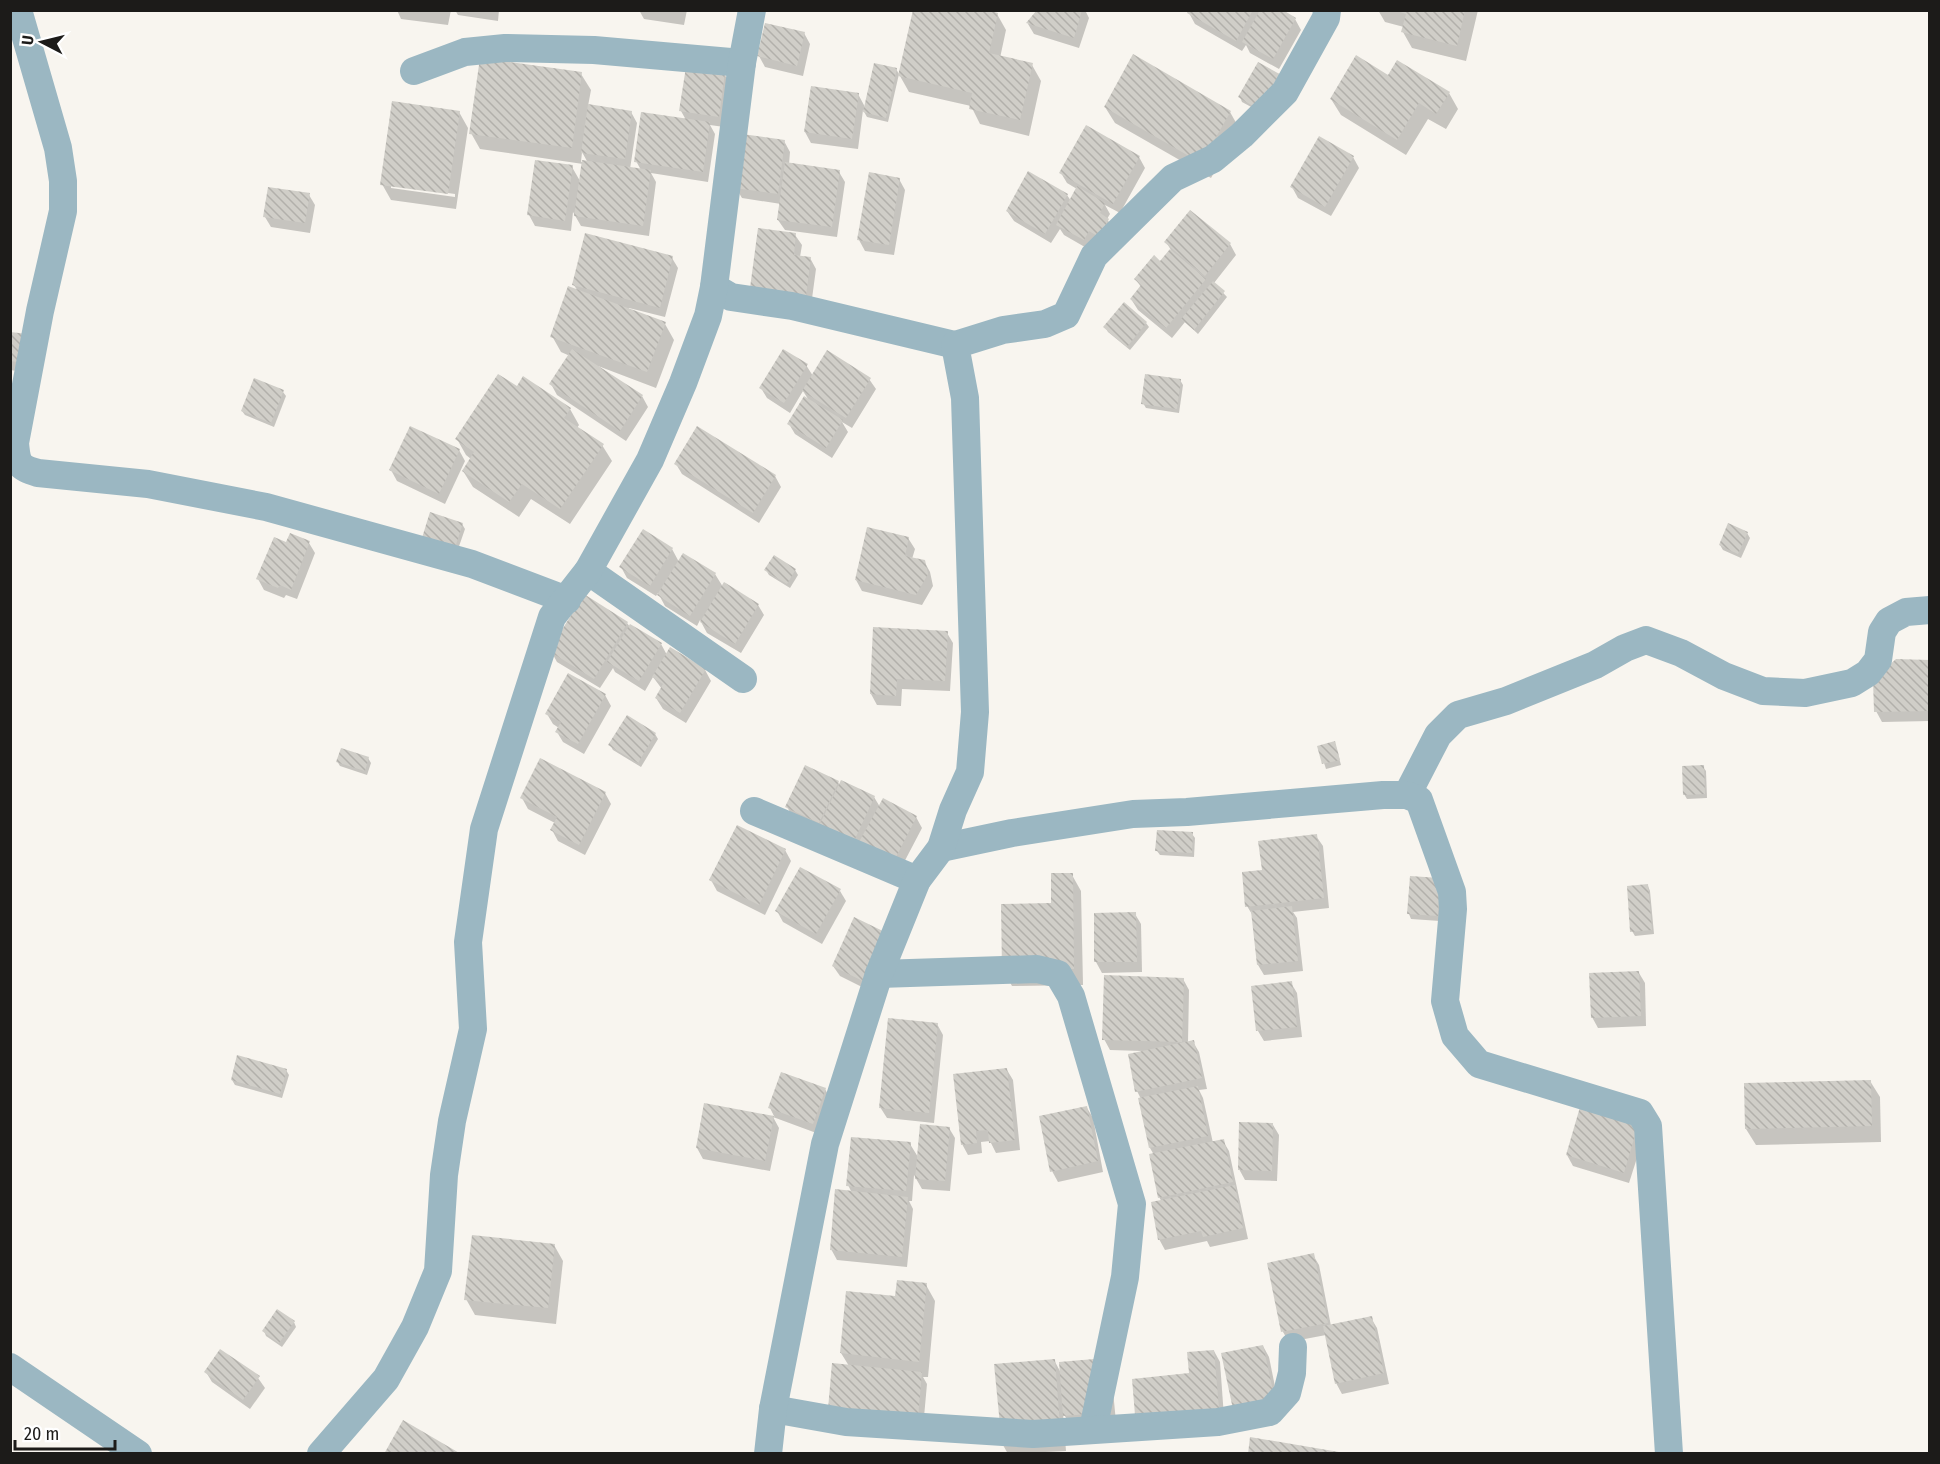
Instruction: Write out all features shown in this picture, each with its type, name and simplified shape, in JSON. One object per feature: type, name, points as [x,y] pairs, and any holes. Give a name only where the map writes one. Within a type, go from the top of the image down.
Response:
[{"type":"street","points":[[18,10],[58,148],[63,181],[63,211],[40,311],[15,443],[16,459],[23,468],[38,473],[148,483],[266,507],[472,564],[567,600]]},
{"type":"street","points":[[321,1454],[386,1379],[415,1328],[438,1271],[444,1175],[452,1121],[473,1029],[468,942],[484,829],[552,617],[588,571],[650,460],[683,383],[708,316],[714,287],[742,63],[752,10]]},
{"type":"street","points":[[714,287],[731,297],[792,306],[955,345],[1003,330],[1045,324],[1066,315],[1094,256],[1173,178],[1212,159],[1242,135],[1285,92],[1326,18],[1327,10]]},
{"type":"street","points":[[414,71],[465,52],[505,48],[594,50],[742,63]]},
{"type":"street","points":[[768,1454],[773,1409],[825,1144],[879,974],[917,880],[941,848],[953,810],[970,772],[975,712],[965,398],[955,345]]},
{"type":"street","points":[[588,571],[743,679]]},
{"type":"street","points":[[1407,795],[1438,735],[1458,715],[1506,700],[1595,665],[1625,648],[1646,640],[1681,653],[1724,676],[1763,691],[1805,693],[1852,683],[1868,673],[1878,660],[1882,632],[1888,621],[1906,612],[1929,610]]},
{"type":"street","points":[[941,848],[1012,833],[1133,814],[1187,812],[1383,795],[1407,795],[1419,800],[1452,892],[1453,909],[1445,1001],[1455,1036],[1479,1064],[1640,1113],[1648,1126],[1669,1454]]},
{"type":"street","points":[[754,811],[917,880]]},
{"type":"street","points":[[879,974],[1037,969],[1059,974],[1071,996],[1132,1204],[1125,1277],[1093,1429]]},
{"type":"street","points":[[773,1409],[846,1422],[1033,1434],[1218,1422],[1270,1412],[1287,1393],[1292,1373],[1293,1347]]},
{"type":"street","points":[[10,1367],[138,1454]]},
{"type":"building","points":[[913,10],[988,10],[998,13],[989,53],[1033,63],[1020,120],[969,109],[972,93],[898,76]]},
{"type":"building","points":[[1037,10],[1082,10],[1074,38],[1026,23]]},
{"type":"building","points":[[1188,10],[1253,10],[1236,41],[1187,13]]},
{"type":"building","points":[[1260,10],[1283,10],[1296,18],[1273,59],[1242,42]]},
{"type":"building","points":[[1394,10],[1465,10],[1457,46],[1401,32],[1406,14]]},
{"type":"building","points":[[765,23],[805,32],[797,66],[757,56]]},
{"type":"building","points":[[1133,54],[1231,111],[1201,163],[1104,107]]},
{"type":"building","points":[[1356,55],[1388,75],[1397,60],[1450,92],[1436,114],[1419,103],[1397,140],[1330,99]]},
{"type":"building","points":[[480,58],[582,72],[572,148],[469,134]]},
{"type":"building","points":[[1258,62],[1283,76],[1263,112],[1238,97]]},
{"type":"building","points":[[874,63],[897,68],[886,118],[863,112]]},
{"type":"building","points":[[686,67],[725,72],[719,117],[679,111]]},
{"type":"building","points":[[811,86],[859,93],[852,139],[804,132]]},
{"type":"building","points":[[392,101],[460,111],[448,194],[380,185]]},
{"type":"building","points":[[588,104],[632,111],[625,159],[581,153]]},
{"type":"building","points":[[641,112],[710,122],[703,172],[634,162]]},
{"type":"building","points":[[1086,125],[1140,156],[1113,204],[1059,173]]},
{"type":"building","points":[[742,134],[785,140],[778,194],[735,188]]},
{"type":"building","points":[[1319,136],[1354,156],[1325,207],[1290,187]]},
{"type":"building","points":[[535,160],[573,165],[565,221],[527,215]]},
{"type":"building","points":[[582,160],[651,170],[643,226],[574,216]]},
{"type":"building","points":[[785,162],[840,170],[832,227],[777,220]]},
{"type":"building","points":[[1028,171],[1068,194],[1045,234],[1006,211]]},
{"type":"building","points":[[869,172],[900,178],[889,245],[857,240]]},
{"type":"building","points":[[1077,186],[1105,203],[1100,213],[1109,219],[1099,237],[1089,231],[1084,240],[1056,225]]},
{"type":"building","points":[[268,187],[310,193],[305,223],[263,217]]},
{"type":"building","points":[[1190,210],[1231,243],[1205,276],[1164,242]]},
{"type":"building","points":[[758,228],[796,233],[794,255],[811,257],[806,296],[750,288]]},
{"type":"building","points":[[585,233],[673,256],[660,308],[572,285]]},
{"type":"building","points":[[1170,249],[1206,279],[1166,328],[1130,299],[1141,285],[1134,279],[1154,255],[1160,261]]},
{"type":"building","points":[[1213,281],[1225,291],[1194,330],[1181,319]]},
{"type":"building","points":[[568,286],[666,322],[647,372],[550,337]]},
{"type":"building","points":[[1124,302],[1147,322],[1127,347],[1103,327]]},
{"type":"building","points":[[10,332],[28,334],[26,363],[10,361]]},
{"type":"building","points":[[572,349],[643,395],[620,431],[549,384]]},
{"type":"building","points":[[783,349],[808,364],[784,403],[759,388]]},
{"type":"building","points":[[827,350],[871,378],[846,418],[802,391]]},
{"type":"building","points":[[498,374],[517,386],[523,376],[571,408],[564,418],[604,444],[560,509],[522,484],[509,502],[462,471],[474,452],[455,439]]},
{"type":"building","points":[[1145,374],[1181,379],[1177,409],[1141,404]]},
{"type":"building","points":[[254,378],[284,390],[271,423],[241,411]]},
{"type":"building","points":[[804,396],[843,420],[826,448],[787,424]]},
{"type":"building","points":[[410,426],[460,449],[439,494],[389,470]]},
{"type":"building","points":[[697,426],[776,475],[753,513],[674,464]]},
{"type":"building","points":[[430,512],[463,523],[454,551],[421,541]]},
{"type":"building","points":[[1728,523],[1748,532],[1738,554],[1719,545]]},
{"type":"building","points":[[867,527],[909,537],[905,556],[925,560],[928,574],[916,595],[855,580]]},
{"type":"building","points":[[643,529],[673,548],[650,586],[619,567]]},
{"type":"building","points":[[290,533],[310,541],[291,590],[280,585],[278,588],[256,579],[274,537],[286,542]]},
{"type":"building","points":[[683,553],[716,573],[690,616],[657,595]]},
{"type":"building","points":[[774,555],[796,569],[787,584],[764,570]]},
{"type":"building","points":[[724,582],[759,604],[735,644],[700,622]]},
{"type":"building","points":[[584,594],[628,622],[594,679],[549,651]]},
{"type":"building","points":[[630,624],[662,643],[639,681],[607,662]]},
{"type":"building","points":[[873,627],[948,631],[945,681],[897,679],[896,696],[870,694]]},
{"type":"building","points":[[670,647],[706,669],[680,713],[655,698],[663,684],[652,677]]},
{"type":"building","points":[[1896,659],[1930,660],[1930,711],[1874,712],[1873,680]]},
{"type":"building","points":[[568,673],[606,694],[578,744],[555,732],[561,722],[545,714]]},
{"type":"building","points":[[627,715],[656,733],[638,763],[608,745]]},
{"type":"building","points":[[1335,741],[1340,760],[1322,764],[1317,746]]},
{"type":"building","points":[[341,748],[369,757],[365,771],[336,762]]},
{"type":"building","points":[[540,758],[606,792],[579,845],[550,830],[557,817],[520,798]]},
{"type":"building","points":[[805,765],[839,781],[819,823],[785,807]]},
{"type":"building","points":[[1704,765],[1705,794],[1683,795],[1682,766]]},
{"type":"building","points":[[841,780],[875,796],[854,841],[820,824]]},
{"type":"building","points":[[883,798],[917,816],[894,861],[859,842]]},
{"type":"building","points":[[737,825],[786,849],[759,905],[709,880]]},
{"type":"building","points":[[1157,830],[1193,832],[1192,853],[1155,851]]},
{"type":"building","points":[[1317,834],[1324,898],[1245,907],[1242,872],[1262,870],[1258,841]]},
{"type":"building","points":[[800,867],[841,889],[816,934],[775,911]]},
{"type":"building","points":[[1051,873],[1073,873],[1074,969],[1002,970],[1001,904],[1051,903]]},
{"type":"building","points":[[1410,876],[1440,878],[1438,916],[1407,914]]},
{"type":"building","points":[[1648,884],[1652,930],[1630,932],[1627,886]]},
{"type":"building","points":[[1292,906],[1298,961],[1257,965],[1251,911]]},
{"type":"building","points":[[1136,912],[1137,962],[1094,962],[1094,913]]},
{"type":"building","points":[[854,917],[891,935],[869,984],[832,966]]},
{"type":"building","points":[[1639,971],[1641,1016],[1591,1018],[1589,973]]},
{"type":"building","points":[[1104,975],[1184,978],[1182,1042],[1102,1040]]},
{"type":"building","points":[[1292,981],[1297,1027],[1256,1031],[1251,986]]},
{"type":"building","points":[[888,1018],[938,1023],[929,1113],[879,1108]]},
{"type":"building","points":[[1194,1040],[1202,1078],[1135,1092],[1128,1054]]},
{"type":"building","points":[[237,1055],[287,1069],[280,1094],[231,1080]]},
{"type":"building","points":[[1007,1068],[1015,1140],[989,1143],[988,1130],[976,1131],[977,1143],[961,1145],[953,1074]]},
{"type":"building","points":[[781,1072],[826,1088],[813,1124],[768,1108]]},
{"type":"building","points":[[1871,1080],[1872,1126],[1745,1129],[1744,1083]]},
{"type":"building","points":[[1198,1086],[1208,1136],[1149,1148],[1138,1098]]},
{"type":"building","points":[[704,1103],[774,1116],[765,1161],[696,1148]]},
{"type":"building","points":[[1087,1106],[1098,1161],[1050,1172],[1039,1116]]},
{"type":"building","points":[[1580,1107],[1638,1125],[1624,1173],[1566,1155]]},
{"type":"building","points":[[1239,1122],[1273,1123],[1272,1171],[1238,1170]]},
{"type":"building","points":[[920,1124],[950,1127],[945,1181],[915,1179]]},
{"type":"building","points":[[851,1137],[911,1142],[906,1191],[846,1186]]},
{"type":"building","points":[[1224,1139],[1233,1182],[1158,1198],[1149,1154]]},
{"type":"building","points":[[1235,1185],[1243,1228],[1203,1237],[1201,1231],[1158,1240],[1151,1202]]},
{"type":"building","points":[[835,1189],[908,1197],[902,1257],[830,1250]]},
{"type":"building","points":[[472,1235],[555,1244],[548,1308],[464,1300]]},
{"type":"building","points":[[1314,1253],[1328,1323],[1281,1332],[1267,1263]]},
{"type":"building","points":[[897,1280],[927,1283],[919,1362],[840,1353],[846,1291],[895,1296]]},
{"type":"building","points":[[277,1309],[295,1321],[279,1343],[262,1331]]},
{"type":"building","points":[[1372,1316],[1384,1373],[1335,1384],[1323,1326]]},
{"type":"building","points":[[1263,1345],[1276,1405],[1234,1414],[1221,1353]]},
{"type":"building","points":[[220,1349],[260,1376],[243,1400],[204,1372]]},
{"type":"building","points":[[1214,1350],[1220,1420],[1136,1427],[1132,1379],[1189,1373],[1187,1352]]},
{"type":"building","points":[[1106,1358],[1110,1412],[1063,1416],[1059,1362]]},
{"type":"building","points":[[1055,1359],[1061,1440],[1002,1445],[994,1364]]},
{"type":"building","points":[[832,1363],[922,1372],[918,1418],[828,1409]]},
{"type":"building","points":[[403,1420],[461,1454],[384,1454]]},
{"type":"building","points":[[1250,1437],[1339,1452],[1339,1454],[1248,1454]]}]
